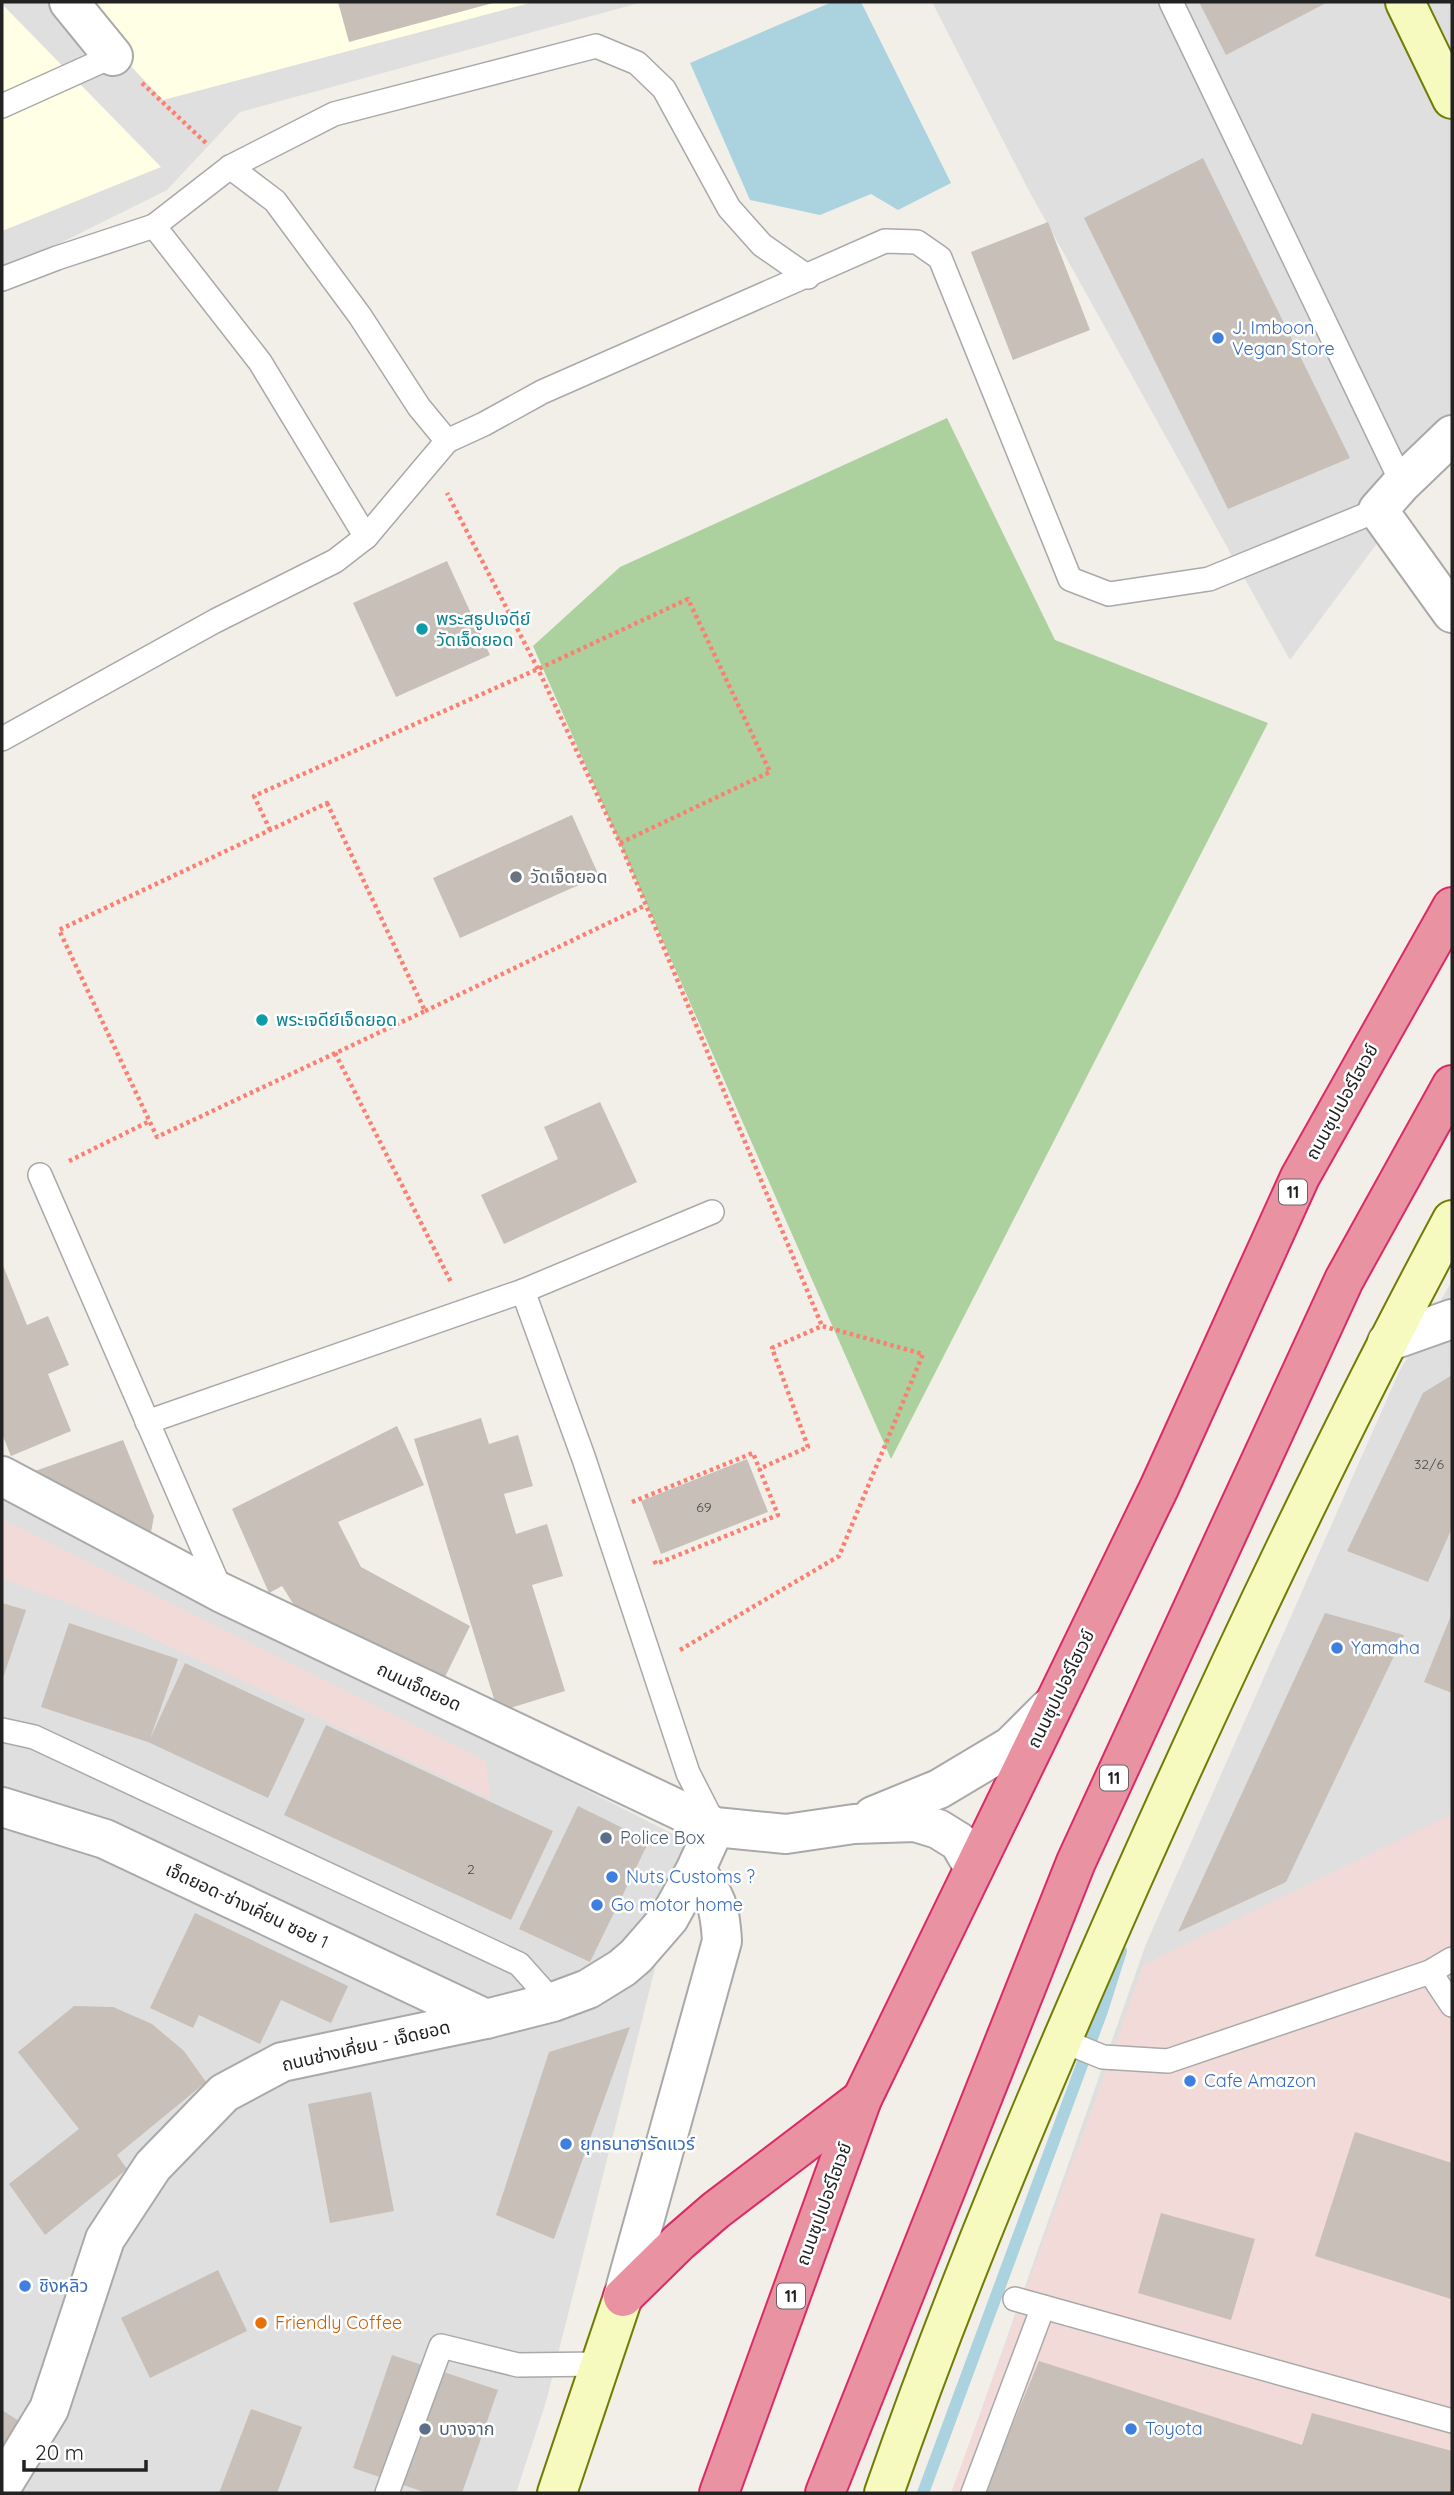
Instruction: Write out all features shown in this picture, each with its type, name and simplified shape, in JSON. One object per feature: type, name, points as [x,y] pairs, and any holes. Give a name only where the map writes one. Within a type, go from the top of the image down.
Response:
[{"type":"highway","name":"ถนนซุปเปอร์ไฮเวย์","points":[[719,2493],[862,2099],[1159,1489],[1300,1177],[1452,907]]},
{"type":"highway","name":"11","points":[[825,2493],[1076,1862],[1344,1280],[1452,1086]]},
{"type":"highway","points":[[623,2297],[716,2210],[862,2099]]},
{"type":"main road","points":[[1405,2],[1452,99]]},
{"type":"main road","points":[[884,2493],[962,2285],[1069,2043],[1181,1771],[1280,1559],[1387,1342],[1452,1220]]},
{"type":"main road","points":[[557,2493],[623,2297]]},
{"type":"street","points":[[69,2],[113,56]]},
{"type":"street","points":[[1452,435],[1390,497],[1452,613]]},
{"type":"street","points":[[1387,1342],[1452,1319]]},
{"type":"street","name":"ถนนเจ็ดยอด","points":[[2,1476],[222,1593],[715,1827],[786,1834],[854,1824],[915,1822],[937,1829],[959,1842],[974,1868]]},
{"type":"street","name":"ถนนเจ็ดยอด","points":[[854,1824],[939,1789],[1011,1746],[1055,1701]]},
{"type":"street","name":"เจ็ดยอด-ช่างเคี่ยน ซอย 1","points":[[2,1807],[105,1839],[486,2019]]},
{"type":"street","name":"ถนนช่างเคี่ยน - เจ็ดยอด","points":[[2,2486],[49,2409],[105,2239],[153,2166],[224,2093],[282,2062],[486,2019],[553,2002],[588,1989],[622,1968],[644,1949],[669,1918],[715,1827]]},
{"type":"street","points":[[623,2297],[722,1941],[721,1919],[713,1892],[695,1871]]},
{"type":"lane","points":[[2,739],[215,621],[335,561],[366,537],[447,440],[484,424],[542,392],[885,241],[917,242],[940,258],[1070,579],[1109,594],[1209,579],[1390,497],[1171,2]]},
{"type":"lane","points":[[2,279],[154,226],[230,167],[334,114],[596,46],[637,63],[664,89],[729,208],[762,245],[808,277]]},
{"type":"lane","points":[[9,103],[113,56]]},
{"type":"lane","points":[[230,167],[275,201],[360,316],[419,407],[447,440]]},
{"type":"lane","points":[[154,226],[260,362],[366,537]]},
{"type":"lane","points":[[40,1175],[222,1593]]},
{"type":"lane","points":[[147,1422],[523,1291],[712,1213]]},
{"type":"lane","points":[[523,1291],[584,1460],[688,1773],[715,1827]]},
{"type":"lane","points":[[2,1730],[34,1737],[519,1964],[553,2002]]},
{"type":"lane","points":[[1069,2043],[1104,2057],[1168,2061],[1430,1972],[1452,1959]]},
{"type":"lane","points":[[1430,1972],[1452,2005]]},
{"type":"lane","points":[[1015,2299],[1452,2421]]},
{"type":"lane","points":[[973,2493],[1043,2307]]},
{"type":"lane","points":[[387,2493],[441,2346],[517,2365],[601,2364]]},
{"type":"path","points":[[113,56],[230,167]]},
{"type":"path","points":[[430,460],[538,669],[620,843],[822,1326]]},
{"type":"path","points":[[270,830],[254,796],[688,599],[770,772],[620,843]]},
{"type":"path","points":[[425,1011],[327,803],[59,930],[157,1137],[425,1011],[646,905]]},
{"type":"path","points":[[335,1053],[465,1311]]},
{"type":"path","points":[[40,1175],[150,1121]]},
{"type":"path","points":[[678,1650],[839,1556],[923,1354],[822,1326],[772,1348],[808,1447],[759,1469]]},
{"type":"path","points":[[636,1514],[631,1502],[753,1453],[778,1515],[656,1564],[651,1552]]},
{"type":"shaded area","points":[[2,2],[643,2],[240,112],[167,190],[2,272]]},
{"type":"shaded area","points":[[70,2],[534,2],[163,100]]},
{"type":"shaded area","points":[[932,2],[1452,2],[1452,443],[1290,660],[1028,189]]},
{"type":"shaded area","points":[[2,4],[161,167],[2,231]]},
{"type":"shaded area","points":[[1452,1281],[1452,2493],[952,2493],[1146,1944],[1399,1372]]},
{"type":"shaded area","points":[[2,1494],[687,1841],[546,2402],[516,2493],[2,2493]]},
{"type":"shaded area","points":[[2,1519],[486,1761],[490,1799],[127,1626],[2,1578]]},
{"type":"shaded area","points":[[1452,1814],[1452,2493],[951,2493],[1143,1965]]},
{"type":"green space","points":[[947,418],[1055,640],[1268,723],[891,1459],[533,646],[620,567]]},
{"type":"water","points":[[832,2],[861,2],[951,183],[898,210],[871,194],[820,215],[750,200],[690,63]]},
{"type":"building","points":[[338,2],[493,2],[493,3],[349,42]]},
{"type":"building","points":[[1199,2],[1328,2],[1226,55]]},
{"type":"building","name":"J. Imboon Vegan Store","points":[[1203,158],[1350,458],[1228,509],[1084,218]]},
{"type":"building","points":[[1048,222],[1090,330],[1013,360],[971,252]]},
{"type":"building","name":"พระสธูปเจดีย์ วัดเจ็ดยอด","points":[[447,561],[490,655],[396,697],[353,603]]},
{"type":"building","name":"วัดเจ็ดยอด","points":[[572,815],[599,876],[460,938],[433,878]]},
{"type":"building","points":[[600,1102],[637,1182],[504,1244],[481,1195],[558,1159],[544,1127]]},
{"type":"building","points":[[2,1263],[27,1325],[48,1316],[69,1365],[48,1374],[71,1431],[11,1456],[2,1434]]},
{"type":"building","points":[[1452,1375],[1452,1528],[1428,1582],[1347,1551],[1423,1393]]},
{"type":"building","points":[[481,1418],[489,1444],[518,1435],[533,1486],[504,1494],[516,1534],[547,1524],[563,1576],[532,1585],[565,1691],[498,1712],[414,1439]]},
{"type":"building","points":[[397,1426],[424,1485],[338,1522],[361,1567],[470,1626],[443,1681],[294,1605],[282,1586],[269,1593],[232,1509]]},
{"type":"building","points":[[123,1440],[154,1516],[147,1553],[43,1495],[35,1471]]},
{"type":"building","points":[[747,1459],[768,1512],[661,1554],[641,1501]]},
{"type":"building","points":[[2,1603],[26,1610],[2,1681]]},
{"type":"building","points":[[1325,1613],[1404,1635],[1286,1882],[1178,1932]]},
{"type":"building","points":[[1452,1613],[1452,1693],[1424,1682]]},
{"type":"building","points":[[69,1623],[178,1659],[150,1739],[185,1663],[305,1719],[268,1798],[148,1742],[41,1707]]},
{"type":"building","points":[[326,1725],[553,1831],[511,1920],[284,1815]]},
{"type":"building","points":[[578,1806],[649,1841],[590,1962],[519,1929]]},
{"type":"building","points":[[195,1913],[348,1986],[331,2023],[281,2000],[260,2044],[199,2015],[193,2028],[150,2008]]},
{"type":"building","points":[[74,2006],[113,2007],[152,2024],[184,2051],[206,2082],[117,2155],[127,2169],[45,2235],[9,2184],[79,2129],[18,2052]]},
{"type":"building","points":[[630,2027],[554,2239],[496,2215],[549,2052]]},
{"type":"building","points":[[371,2092],[394,2211],[330,2223],[308,2104]]},
{"type":"building","points":[[1355,2132],[1452,2163],[1451,2299],[1315,2256]]},
{"type":"building","points":[[1161,2213],[1255,2239],[1231,2320],[1138,2293]]},
{"type":"building","points":[[218,2270],[247,2331],[150,2378],[121,2318]]},
{"type":"building","name":"บางจาก","points":[[392,2355],[498,2390],[462,2493],[427,2493],[353,2468]]},
{"type":"building","name":"Toyota","points":[[1039,2361],[1302,2445],[1312,2413],[1452,2451],[1452,2493],[984,2493]]},
{"type":"building","points":[[251,2409],[302,2427],[277,2493],[219,2493]]},
{"type":"building","points":[[2,2410],[22,2423],[2,2456]]},
{"type":"waterway","points":[[923,2493],[1102,2011],[1121,1951]]},
{"type":"place","name":"J. Imboon Vegan Store","points":[[1218,338]]},
{"type":"place","name":"พระสธูปเจดีย์ วัดเจ็ดยอด","points":[[422,629]]},
{"type":"place","name":"วัดเจ็ดยอด","points":[[516,877]]},
{"type":"place","name":"พระเจดีย์เจ็ดยอด","points":[[262,1020]]},
{"type":"place","name":"Yamaha","points":[[1337,1648]]},
{"type":"place","name":"Police Box","points":[[606,1838]]},
{"type":"place","name":"Nuts Customs ?","points":[[612,1877]]},
{"type":"place","name":"Go motor home","points":[[597,1905]]},
{"type":"place","name":"Cafe Amazon","points":[[1190,2081]]},
{"type":"place","name":"ยุทธนาฮารัดแวร์","points":[[566,2144]]},
{"type":"place","name":"ชิงหลิว","points":[[25,2286]]},
{"type":"place","name":"Friendly Coffee","points":[[261,2323]]},
{"type":"place","name":"บางจาก","points":[[425,2429]]},
{"type":"place","name":"Toyota","points":[[1131,2429]]}]
